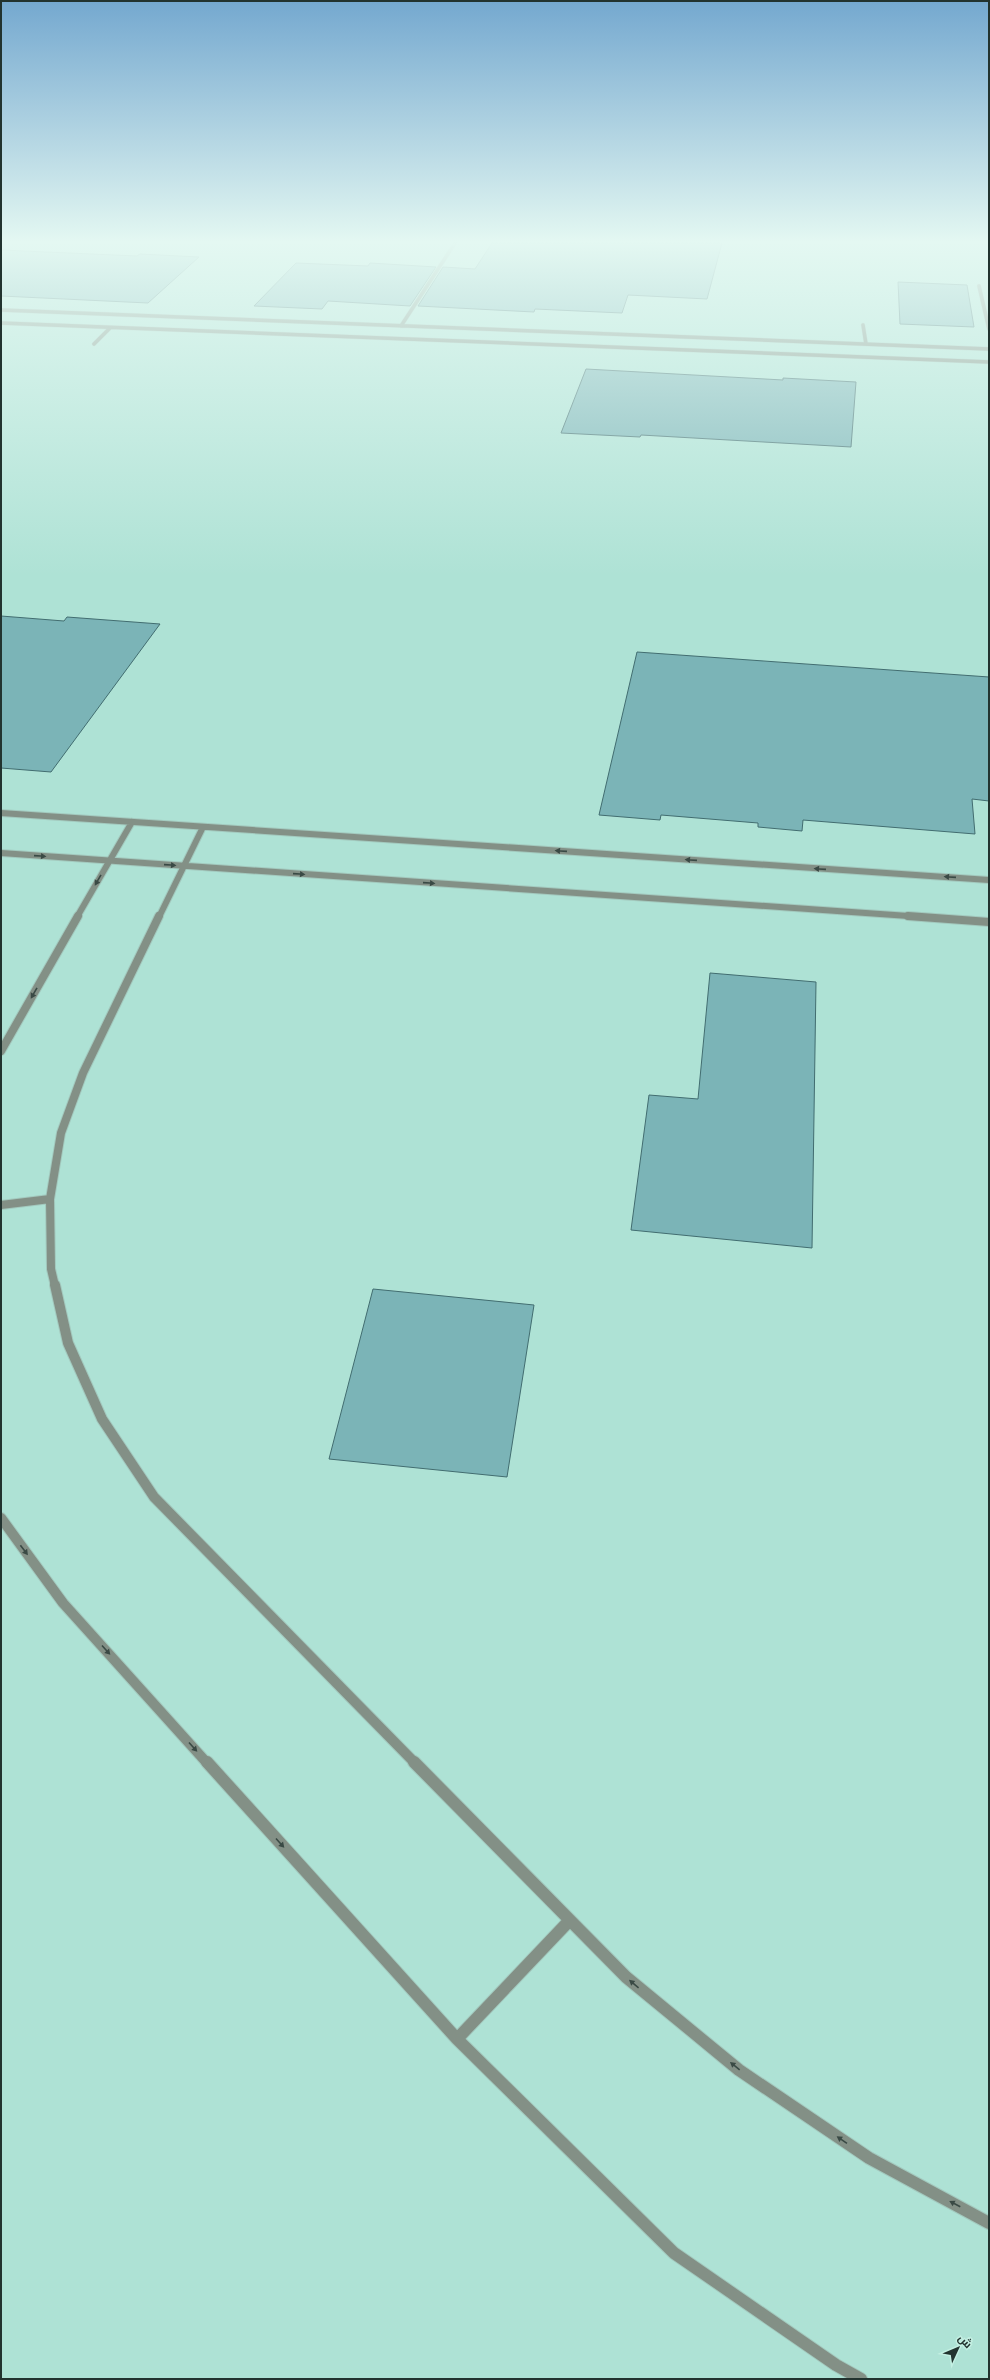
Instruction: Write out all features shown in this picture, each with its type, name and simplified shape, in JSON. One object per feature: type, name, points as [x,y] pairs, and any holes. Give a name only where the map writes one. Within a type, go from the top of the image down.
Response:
[{"type":"lane","points":[[776,354],[989,362]]},
{"type":"lane","points":[[1,813],[989,880]]},
{"type":"lane","points":[[1,1051],[132,822]]},
{"type":"lane","points":[[203,827],[83,1073],[61,1133],[50,1199],[51,1269],[68,1343],[102,1420],[154,1497],[626,1977],[739,2070],[868,2158],[989,2223]]},
{"type":"lane","points":[[1,853],[989,922]]},
{"type":"lane","points":[[1,1205],[50,1199]]},
{"type":"lane","points":[[1,1518],[63,1603],[457,2040],[674,2253],[836,2365],[861,2379]]},
{"type":"lane","points":[[457,2040],[570,1920]]},
{"type":"shaded area","points":[[1,354],[989,354],[989,2379],[1,2379]]},
{"type":"building","points":[[586,369],[783,380],[783,378],[856,382],[851,447],[641,435],[640,437],[561,433]]},
{"type":"building","points":[[1,616],[64,621],[67,617],[160,624],[51,772],[1,768]]},
{"type":"building","points":[[637,652],[989,677],[989,801],[972,799],[975,834],[803,820],[802,831],[758,827],[758,823],[661,815],[660,820],[599,815]]},
{"type":"building","points":[[710,973],[816,982],[812,1248],[631,1230],[649,1095],[698,1099]]},
{"type":"building","points":[[373,1289],[534,1305],[507,1477],[329,1459]]}]
